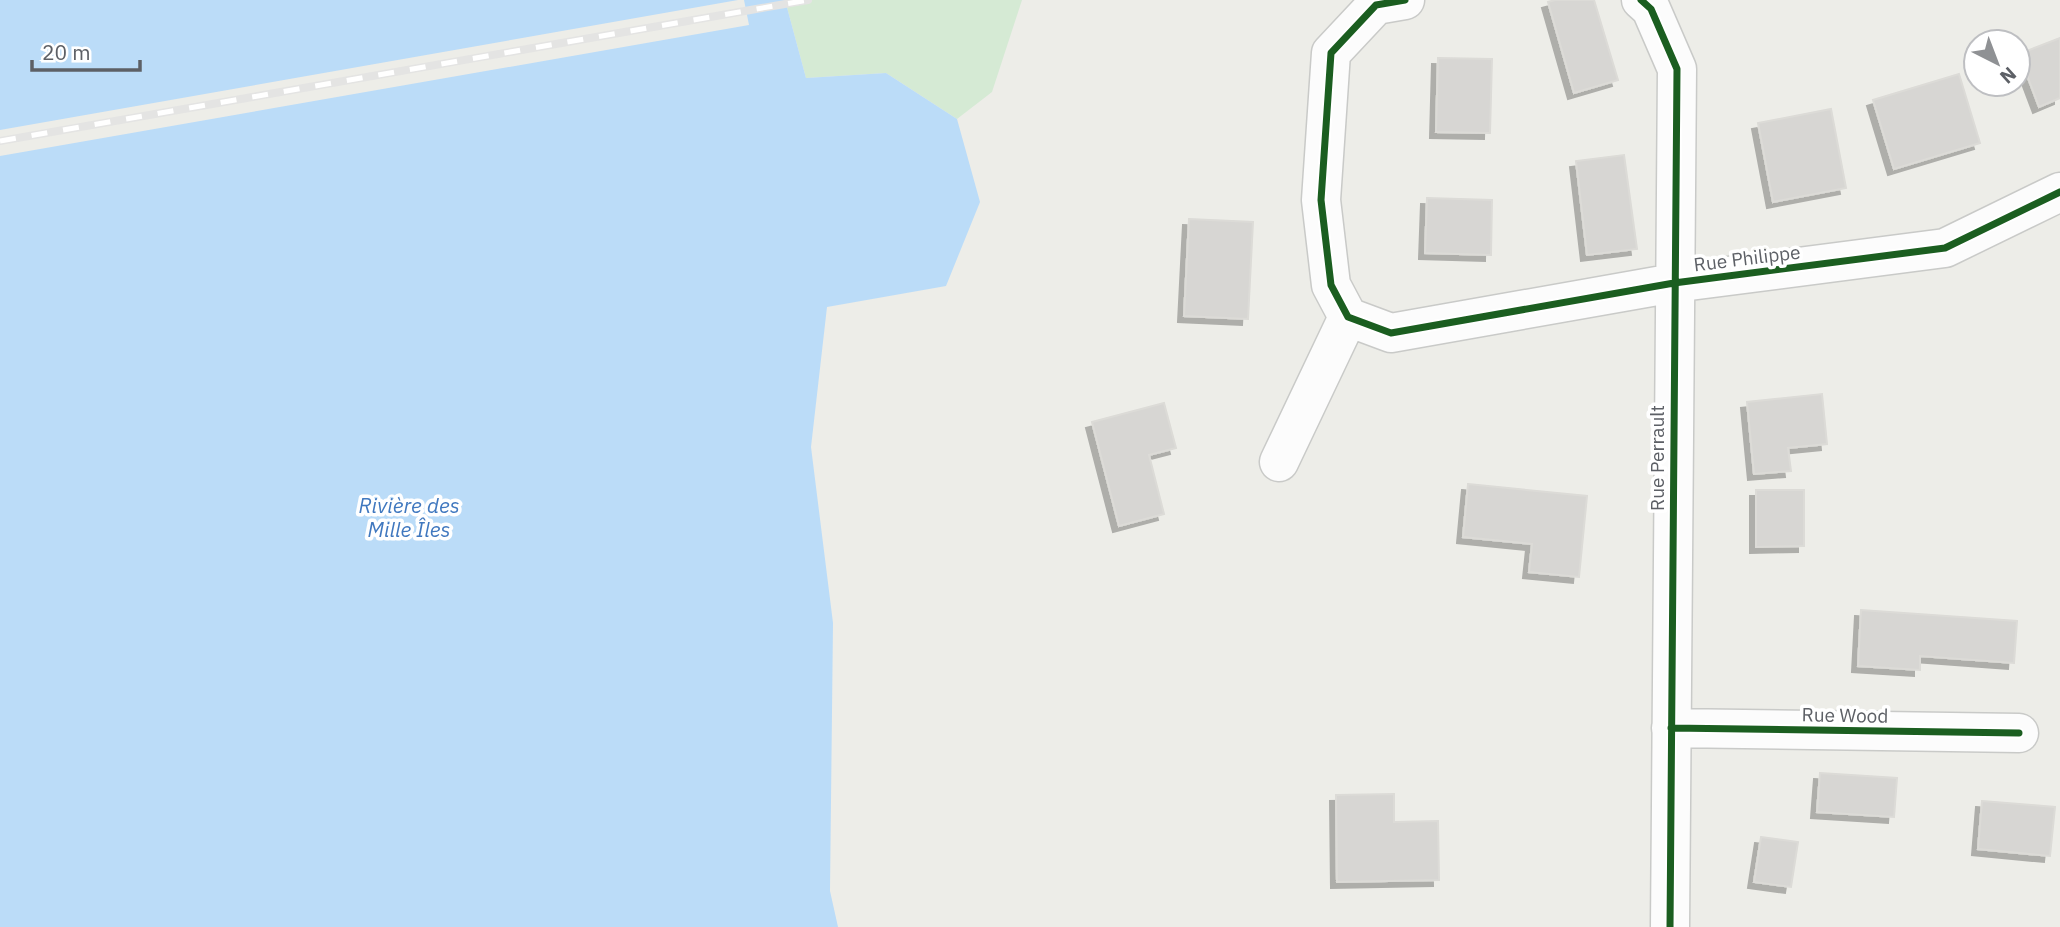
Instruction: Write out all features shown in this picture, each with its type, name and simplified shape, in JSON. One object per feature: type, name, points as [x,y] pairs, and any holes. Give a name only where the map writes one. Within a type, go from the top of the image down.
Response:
[{"type":"street","points":[[1279,462],[1348,317],[1331,285],[1321,200],[1331,53],[1376,5],[1405,0]]},
{"type":"street","name":"Rue Perrault","points":[[1641,0],[1651,9],[1676,69],[1670,927]]},
{"type":"street","name":"Rue Philippe","points":[[1348,317],[1391,333],[1674,283],[1945,248],[2060,192]]},
{"type":"street","name":"Rue Wood","points":[[1671,728],[2019,733]]},
{"type":"green space","points":[[785,0],[1022,0],[992,92],[957,119],[886,73],[806,78]]},
{"type":"water","name":"Rivière des Mille Îles","points":[[0,0],[785,0],[806,78],[886,73],[957,119],[980,202],[946,286],[827,307],[811,447],[833,623],[830,891],[838,927],[0,927]]},
{"type":"pier","points":[[744,0],[749,25],[0,156],[0,130]]},
{"type":"building","points":[[1594,0],[1618,80],[1574,93],[1548,2]]},
{"type":"building","points":[[2060,38],[2060,98],[2039,107],[2032,88],[2032,49]]},
{"type":"building","points":[[1438,58],[1492,59],[1490,133],[1436,132]]},
{"type":"building","points":[[1959,74],[1962,98],[1966,98],[1980,143],[1894,169],[1873,100]]},
{"type":"building","points":[[1831,109],[1846,188],[1773,202],[1758,123]]},
{"type":"building","points":[[1624,155],[1637,249],[1587,255],[1576,161]]},
{"type":"building","points":[[1427,198],[1492,200],[1491,255],[1425,253]]},
{"type":"building","points":[[1189,219],[1253,222],[1248,319],[1184,316]]},
{"type":"building","points":[[1822,394],[1827,444],[1788,448],[1791,471],[1754,474],[1747,402]]},
{"type":"building","points":[[1164,403],[1176,448],[1149,455],[1164,514],[1119,526],[1092,422]]},
{"type":"building","points":[[1468,484],[1587,496],[1579,577],[1529,572],[1532,544],[1463,537]]},
{"type":"building","points":[[1756,490],[1804,490],[1804,546],[1756,547]]},
{"type":"building","points":[[1861,610],[2017,621],[2014,663],[1920,656],[1920,670],[1858,666]]},
{"type":"building","points":[[1820,773],[1897,778],[1894,817],[1817,812]]},
{"type":"building","points":[[1394,794],[1394,822],[1438,821],[1439,880],[1337,882],[1336,795]]},
{"type":"building","points":[[1982,801],[2055,807],[2050,856],[1978,849]]},
{"type":"building","points":[[1761,837],[1798,842],[1791,887],[1754,882]]},
{"type":"railway","points":[[0,141],[808,0]]},
{"type":"cycle path","points":[[1405,0],[1376,5],[1331,53],[1321,200],[1331,285],[1348,317],[1391,333],[1674,283],[1945,248],[2060,192]]},
{"type":"cycle path","points":[[1641,0],[1651,9],[1677,69],[1670,927]]},
{"type":"cycle path","points":[[1671,728],[2019,733]]}]
